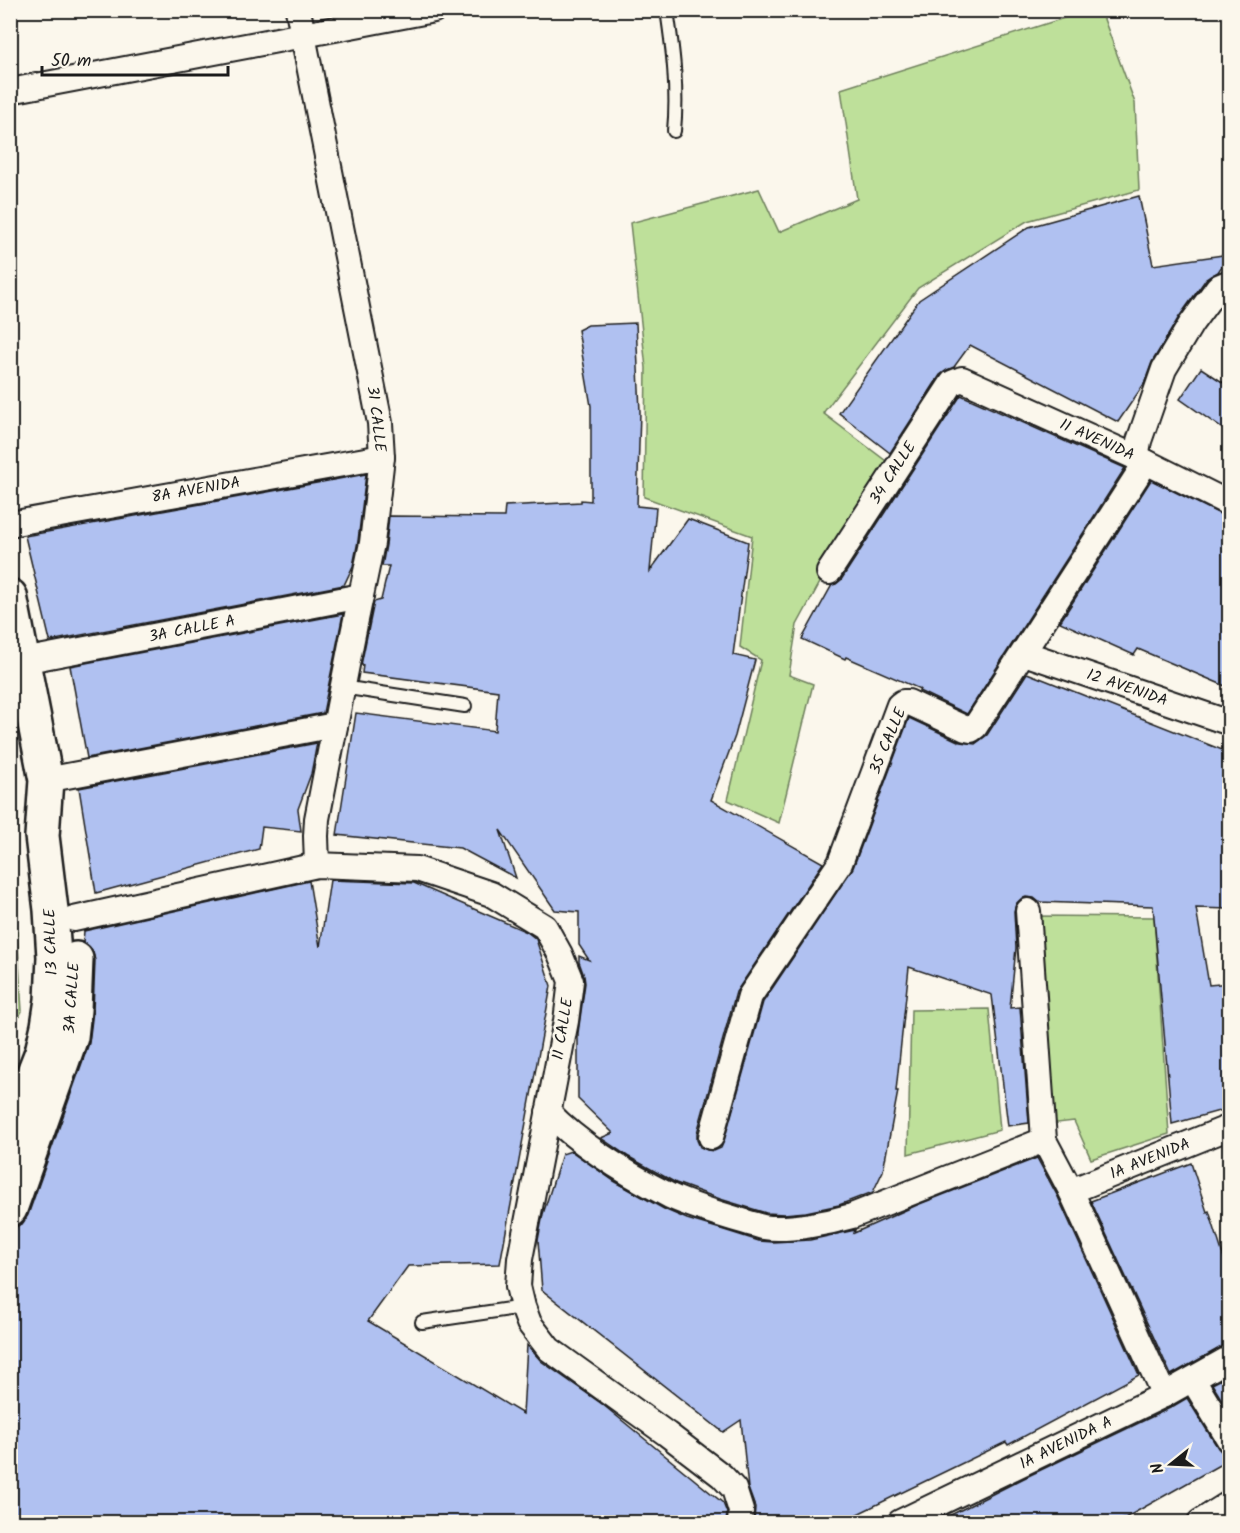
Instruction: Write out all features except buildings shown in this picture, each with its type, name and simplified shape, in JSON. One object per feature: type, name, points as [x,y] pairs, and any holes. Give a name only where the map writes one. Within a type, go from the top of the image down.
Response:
[{"type":"street","name":"31 CALLE","points":[[298,10],[380,423],[382,457],[372,543],[317,819],[317,865]]},
{"type":"street","points":[[10,91],[434,10]]},
{"type":"street","name":"35 CALLE","points":[[711,1137],[750,996],[840,863],[899,705],[908,702],[966,729],[971,730],[975,727],[1024,653],[1141,460],[1139,441],[1164,369],[1191,324],[1218,287],[1230,282]]},
{"type":"street","name":"11 AVENIDA","points":[[962,379],[1141,460],[1230,504]]},
{"type":"street","name":"34 CALLE","points":[[829,572],[952,383],[962,379]]},
{"type":"street","name":"8A AVENIDA","points":[[10,524],[382,457]]},
{"type":"street","name":"13 CALLE","points":[[10,596],[17,662],[46,780],[42,836],[54,957],[48,1026],[24,1121]]},
{"type":"street","name":"3A CALLE A","points":[[17,662],[360,596]]},
{"type":"street","name":"12 AVENIDA","points":[[1024,653],[1230,723]]},
{"type":"street","points":[[46,780],[335,725]]},
{"type":"street","name":"3A CALLE","points":[[10,1209],[24,1121],[71,1038],[74,1010],[76,973],[74,919],[61,832],[46,780]]},
{"type":"street","name":"11 CALLE","points":[[74,919],[317,865],[417,870],[491,894],[545,927],[560,954],[571,981],[566,1022],[520,1259],[518,1286],[523,1308],[529,1323],[549,1349],[722,1476],[734,1489],[741,1511],[740,1522]]},
{"type":"street","points":[[1028,911],[1044,1140],[1071,1191],[1164,1395]]},
{"type":"street","points":[[548,1112],[572,1135],[618,1166],[671,1196],[730,1217],[770,1228],[852,1216],[1044,1140]]},
{"type":"street","name":"1A AVENIDA","points":[[1071,1191],[1228,1134]]},
{"type":"street","name":"1A AVENIDA A","points":[[900,1522],[1164,1395],[1230,1359]]},
{"type":"street","points":[[1193,1380],[1230,1440]]},
{"type":"street","points":[[1200,1522],[1230,1503]]},
{"type":"lane","points":[[667,10],[675,67],[674,132]]},
{"type":"lane","points":[[342,687],[465,706]]},
{"type":"lane","points":[[422,1322],[523,1308]]},
{"type":"green space","points":[[1086,11],[1101,11],[1135,103],[1139,190],[1027,221],[918,288],[823,413],[886,461],[797,625],[789,675],[813,684],[779,823],[728,800],[761,660],[740,647],[752,536],[644,497],[646,368],[630,223],[759,189],[779,232],[857,199],[841,89]]},
{"type":"green space","points":[[10,850],[22,1011],[11,1032]]},
{"type":"green space","points":[[1033,916],[1154,917],[1169,1134],[1091,1159],[1074,1121],[1049,1124]]},
{"type":"green space","points":[[989,1009],[1000,1130],[908,1154],[911,1010]]}]
